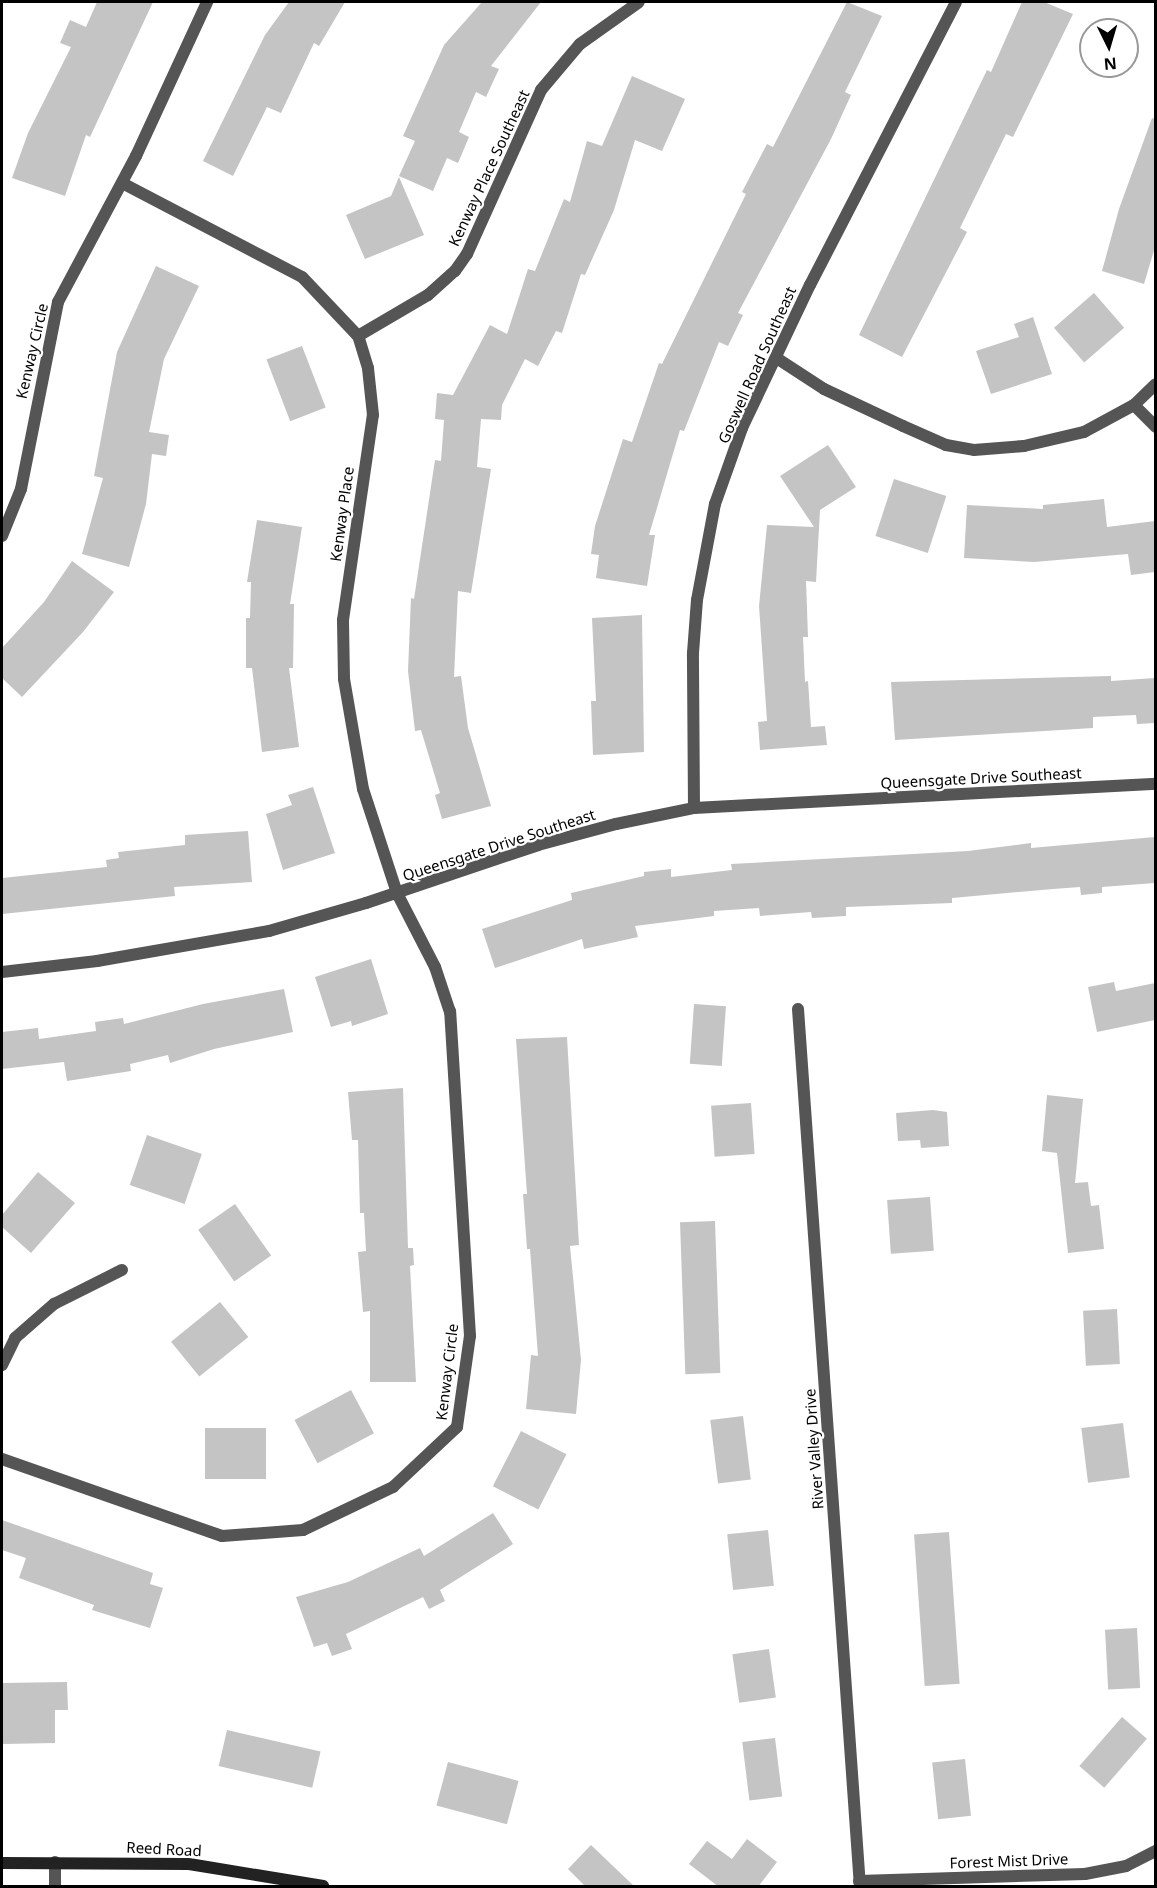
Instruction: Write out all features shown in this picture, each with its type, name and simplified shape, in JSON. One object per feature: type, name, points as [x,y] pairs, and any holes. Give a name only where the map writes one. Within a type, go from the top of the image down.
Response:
[{"type":"street","points":[[122,183],[207,2]]},
{"type":"street","name":"Kenway Place Southeast","points":[[358,336],[429,295],[455,272],[466,254],[541,90],[580,44],[639,2]]},
{"type":"street","name":"Goswell Road Southeast","points":[[694,808],[693,653],[697,600],[715,504],[742,428],[778,359],[810,285],[956,2]]},
{"type":"street","name":"Kenway Place","points":[[122,183],[302,277],[358,336],[368,368],[373,415],[343,620],[343,669],[352,743],[363,789],[398,893],[435,967]]},
{"type":"street","name":"Kenway Circle","points":[[2,536],[21,489],[58,302],[122,183]]},
{"type":"street","points":[[778,359],[824,389],[903,426],[946,445],[974,450],[1055,441],[1105,423],[1134,405],[1155,384]]},
{"type":"street","points":[[1134,405],[1155,427]]},
{"type":"street","name":"Queensgate Drive Southeast","points":[[2,972],[201,945],[268,931],[398,893],[538,845],[616,824],[694,808],[1155,783]]},
{"type":"street","name":"Kenway Circle","points":[[2,1459],[222,1536],[303,1530],[393,1487],[457,1427],[470,1336],[450,1012],[435,967]]},
{"type":"street","name":"River Valley Drive","points":[[798,1009],[859,1884]]},
{"type":"street","points":[[2,1365],[15,1338],[54,1304],[122,1270]]},
{"type":"street","name":"Forest Mist Drive","points":[[859,1884],[1085,1874],[1126,1866],[1155,1851]]},
{"type":"street","points":[[55,1862],[55,1887]]},
{"type":"street","name":"Reed Road","points":[[2,1863],[189,1864],[323,1887]]},
{"type":"building","points":[[97,2],[153,2],[90,137],[86,135],[65,196],[12,178],[28,133],[71,47],[60,43],[70,20],[86,27]]},
{"type":"building","points":[[289,2],[345,2],[319,46],[314,43],[281,113],[267,107],[233,176],[203,161],[265,35]]},
{"type":"building","points":[[482,2],[541,2],[491,66],[499,69],[486,97],[476,92],[459,132],[469,137],[458,163],[447,158],[433,191],[399,176],[415,141],[403,136],[444,45]]},
{"type":"building","points":[[847,2],[882,16],[845,92],[851,95],[831,139],[738,313],[743,315],[728,346],[719,342],[684,431],[680,430],[649,535],[655,535],[647,586],[596,578],[599,555],[591,554],[595,526],[623,439],[632,442],[659,363],[662,364],[746,194],[742,192],[767,144],[773,147]]},
{"type":"building","points":[[1022,2],[1044,2],[1073,14],[1013,137],[1006,134],[960,228],[967,232],[902,357],[859,335],[987,70],[991,72]]},
{"type":"building","points":[[632,76],[685,99],[662,151],[635,140],[614,210],[585,275],[581,274],[562,333],[556,331],[538,366],[525,359],[502,405],[501,420],[481,419],[477,467],[491,469],[471,593],[458,591],[454,677],[461,676],[468,728],[491,806],[442,819],[435,795],[440,793],[421,730],[415,731],[408,671],[411,598],[414,599],[435,460],[441,461],[444,420],[435,419],[437,393],[453,395],[490,325],[507,334],[528,269],[535,271],[564,199],[570,202],[587,141],[602,146]]},
{"type":"building","points":[[1152,118],[1155,119],[1155,247],[1144,284],[1102,271],[1119,209]]},
{"type":"building","points":[[399,177],[424,235],[365,259],[346,215],[391,196]]},
{"type":"building","points":[[156,266],[199,286],[164,359],[149,432],[169,435],[166,456],[152,454],[146,504],[129,567],[82,554],[103,478],[94,476],[117,352]]},
{"type":"building","points":[[1094,293],[1124,328],[1084,362],[1054,328]]},
{"type":"building","points":[[1033,317],[1052,374],[991,394],[976,351],[1019,337],[1014,324]]},
{"type":"building","points":[[302,346],[326,408],[290,421],[267,360]]},
{"type":"building","points":[[828,445],[856,487],[820,510],[816,582],[806,581],[808,637],[803,637],[805,682],[808,681],[811,727],[825,726],[827,745],[760,750],[758,722],[767,721],[759,606],[767,525],[814,527],[780,476]]},
{"type":"building","points":[[894,479],[946,496],[928,553],[875,536]]},
{"type":"building","points":[[1104,499],[1107,527],[1155,521],[1155,572],[1131,575],[1128,554],[1034,562],[964,558],[967,505],[1043,509],[1043,505]]},
{"type":"building","points":[[257,520],[302,527],[290,604],[294,604],[293,668],[289,668],[299,747],[262,752],[252,668],[246,668],[246,618],[250,618],[251,582],[247,582]]},
{"type":"building","points":[[72,561],[114,592],[83,632],[22,697],[2,678],[2,648],[44,602]]},
{"type":"building","points":[[642,615],[644,752],[593,755],[591,701],[596,701],[592,618]]},
{"type":"building","points":[[1111,676],[1111,681],[1155,678],[1155,723],[1137,724],[1136,715],[1093,717],[1093,728],[895,740],[891,682]]},
{"type":"building","points":[[313,787],[335,853],[283,870],[266,814],[292,805],[288,795]]},
{"type":"building","points":[[248,831],[252,882],[174,887],[175,896],[2,914],[2,878],[107,867],[106,860],[119,858],[118,852],[185,845],[185,835]]},
{"type":"building","points":[[1155,837],[1155,883],[1102,887],[1102,893],[1081,895],[1080,887],[1053,889],[952,898],[952,903],[846,907],[846,916],[812,918],[811,912],[760,916],[759,908],[714,911],[714,916],[635,926],[638,937],[584,949],[582,939],[495,968],[482,929],[572,900],[571,893],[644,876],[644,872],[671,869],[671,877],[732,870],[731,864],[968,851],[1031,843],[1031,848]]},
{"type":"building","points":[[371,959],[388,1014],[352,1026],[351,1021],[331,1027],[315,977]]},
{"type":"building","points":[[1114,982],[1116,991],[1155,983],[1155,1020],[1097,1032],[1088,987]]},
{"type":"building","points":[[284,989],[293,1032],[214,1049],[170,1063],[168,1055],[130,1064],[131,1071],[67,1081],[64,1062],[2,1069],[2,1032],[38,1028],[39,1039],[96,1031],[95,1022],[123,1018],[124,1024],[203,1004]]},
{"type":"building","points":[[694,1004],[726,1006],[722,1066],[690,1064]]},
{"type":"building","points":[[567,1037],[579,1245],[570,1246],[581,1360],[576,1414],[526,1409],[531,1355],[538,1356],[530,1249],[527,1249],[523,1194],[527,1194],[516,1039]]},
{"type":"building","points":[[403,1088],[408,1248],[413,1248],[414,1265],[410,1266],[416,1382],[370,1382],[370,1311],[363,1312],[358,1252],[366,1251],[364,1213],[360,1213],[358,1140],[352,1140],[348,1092]]},
{"type":"building","points":[[1047,1095],[1083,1099],[1075,1183],[1088,1182],[1091,1206],[1099,1205],[1104,1249],[1068,1253],[1057,1153],[1042,1151]]},
{"type":"building","points":[[751,1103],[755,1154],[715,1157],[711,1106]]},
{"type":"building","points":[[933,1110],[947,1112],[949,1146],[921,1148],[920,1140],[898,1141],[896,1113]]},
{"type":"building","points":[[147,1135],[202,1154],[185,1204],[130,1185]]},
{"type":"building","points":[[38,1172],[75,1203],[31,1253],[2,1227],[2,1215]]},
{"type":"building","points":[[930,1197],[934,1251],[891,1254],[887,1200]]},
{"type":"building","points":[[235,1204],[271,1256],[234,1281],[198,1230]]},
{"type":"building","points":[[715,1221],[720,1373],[685,1374],[680,1222]]},
{"type":"building","points":[[220,1302],[248,1337],[199,1377],[171,1342]]},
{"type":"building","points":[[1117,1309],[1120,1364],[1086,1366],[1083,1311]]},
{"type":"building","points":[[351,1390],[374,1433],[317,1463],[294,1420]]},
{"type":"building","points":[[743,1416],[751,1480],[718,1484],[710,1420]]},
{"type":"building","points":[[1123,1423],[1130,1478],[1088,1483],[1081,1428]]},
{"type":"building","points":[[205,1428],[266,1428],[266,1479],[205,1479]]},
{"type":"building","points":[[521,1431],[566,1454],[538,1509],[493,1486]]},
{"type":"building","points":[[493,1513],[513,1544],[440,1590],[445,1601],[429,1609],[423,1597],[346,1634],[352,1649],[332,1656],[327,1643],[314,1647],[296,1597],[348,1582],[420,1548],[424,1556]]},
{"type":"building","points":[[2,1520],[153,1573],[150,1584],[163,1588],[150,1628],[92,1610],[94,1605],[19,1578],[26,1558],[2,1550]]},
{"type":"building","points":[[768,1530],[774,1586],[733,1590],[727,1534]]},
{"type":"building","points":[[949,1532],[960,1684],[925,1686],[914,1534]]},
{"type":"building","points":[[1137,1628],[1140,1688],[1108,1690],[1105,1630]]},
{"type":"building","points":[[769,1649],[776,1698],[739,1703],[732,1654]]},
{"type":"building","points":[[67,1682],[68,1710],[55,1710],[55,1743],[3,1744],[2,1683]]},
{"type":"building","points":[[1122,1717],[1147,1739],[1104,1788],[1079,1766]]},
{"type":"building","points":[[227,1730],[321,1752],[312,1788],[219,1766]]},
{"type":"building","points":[[775,1738],[782,1797],[749,1801],[742,1742]]},
{"type":"building","points":[[965,1759],[971,1816],[938,1819],[932,1762]]},
{"type":"building","points":[[448,1762],[519,1781],[507,1824],[436,1805]]},
{"type":"building","points":[[747,1839],[777,1862],[758,1887],[719,1887],[689,1864],[707,1841],[732,1859]]},
{"type":"building","points":[[591,1845],[635,1887],[586,1887],[568,1869]]}]
